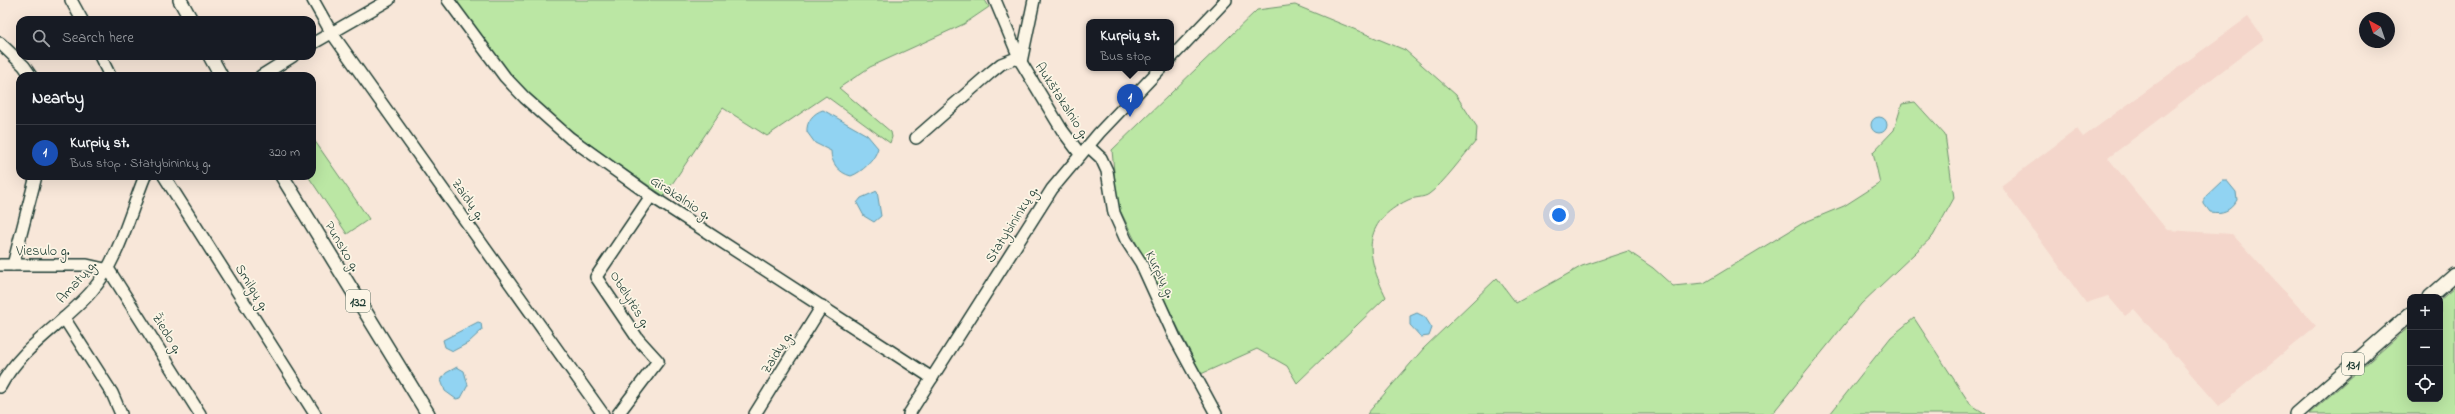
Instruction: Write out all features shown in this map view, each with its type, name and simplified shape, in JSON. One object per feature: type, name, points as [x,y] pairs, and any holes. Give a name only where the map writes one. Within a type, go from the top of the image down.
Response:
[{"type":"main road","points":[[180,0],[189,16]]},
{"type":"main road","points":[[212,60],[219,72]]},
{"type":"main road","name":"Punsko g.","points":[[284,180],[428,414]]},
{"type":"main road","points":[[2433,294],[2455,275]]},
{"type":"main road","name":"131","points":[[2296,414],[2407,317]]},
{"type":"street","points":[[71,0],[80,16]]},
{"type":"street","name":"Zaidų g.","points":[[313,0],[331,32],[603,414]]},
{"type":"street","points":[[316,41],[389,0]]},
{"type":"street","name":"Girakalnio g.","points":[[448,0],[477,41],[525,98],[570,138],[651,196],[932,378]]},
{"type":"street","name":"Aukštakalnio g.","points":[[995,0],[1020,59],[1062,130],[1084,150]]},
{"type":"street","name":"Aukštakalnio g.","points":[[1020,59],[1034,0]]},
{"type":"street","points":[[1174,55],[1226,0]]},
{"type":"street","points":[[0,42],[16,58]]},
{"type":"street","points":[[916,138],[990,72],[1001,64],[1020,59]]},
{"type":"street","points":[[18,60],[28,72]]},
{"type":"street","points":[[102,60],[108,72]]},
{"type":"street","points":[[267,72],[287,60]]},
{"type":"street","name":"Statybininkų g.","points":[[909,414],[1052,189],[1084,150],[1158,71]]},
{"type":"street","name":"Kurpių g.","points":[[1084,150],[1101,158],[1107,171],[1114,213],[1126,240],[1141,263],[1182,353],[1216,414]]},
{"type":"street","points":[[13,265],[35,180]]},
{"type":"street","name":"Amatų g.","points":[[0,387],[7,374],[26,352],[91,293],[108,270],[143,180]]},
{"type":"street","name":"Smilgų g.","points":[[167,180],[315,414]]},
{"type":"street","name":"Obelytės g.","points":[[618,414],[658,361],[638,339],[596,277],[651,196]]},
{"type":"street","name":"Viesulo g.","points":[[0,265],[87,265],[108,270]]},
{"type":"street","name":"Žiedo g.","points":[[108,270],[200,414]]},
{"type":"street","name":"Zaidų g.","points":[[755,414],[822,306]]},
{"type":"street","points":[[64,318],[112,393],[121,414]]},
{"type":"shaded area","points":[[2248,17],[2264,39],[2108,158],[2167,230],[2232,234],[2316,326],[2219,406],[2134,309],[2125,316],[2108,296],[2086,303],[2001,186],[2077,129],[2083,137]]},
{"type":"green space","points":[[453,0],[985,0],[989,7],[964,24],[870,67],[839,88],[891,132],[892,137],[890,143],[826,96],[767,136],[723,108],[664,196],[586,142],[531,97],[514,81],[498,62],[482,42]]},
{"type":"green space","points":[[1295,5],[1405,50],[1456,95],[1477,127],[1476,141],[1447,177],[1435,189],[1427,195],[1408,200],[1392,209],[1382,219],[1375,230],[1372,242],[1372,254],[1374,268],[1386,297],[1297,383],[1287,366],[1257,349],[1201,374],[1117,204],[1112,150],[1257,10]]},
{"type":"green space","points":[[1915,102],[1945,135],[1954,198],[1933,236],[1861,304],[1772,414],[1367,414],[1424,348],[1497,278],[1516,303],[1582,266],[1628,251],[1653,268],[1673,286],[1704,283],[1803,223],[1844,206],[1880,183],[1873,152],[1894,130],[1902,104]]},
{"type":"green space","points":[[316,143],[369,219],[347,234],[311,180],[316,180]]},
{"type":"green space","points":[[2455,287],[2455,414],[2309,414],[2407,329],[2407,402],[2443,402],[2443,297]]},
{"type":"green space","points":[[1914,318],[1970,404],[1986,414],[1830,414],[1891,337]]},
{"type":"water","points":[[823,110],[867,135],[878,148],[874,157],[864,169],[851,176],[843,173],[836,167],[832,160],[831,151],[815,143],[807,132],[811,118],[819,111]]},
{"type":"water","points":[[1876,117],[1882,117],[1887,122],[1885,131],[1882,133],[1876,133],[1871,128],[1871,122]]},
{"type":"water","points":[[2222,181],[2227,181],[2236,192],[2237,200],[2232,207],[2226,211],[2219,213],[2210,212],[2204,204],[2204,198]]},
{"type":"water","points":[[877,191],[881,216],[874,222],[864,216],[857,203],[861,198]]},
{"type":"water","points":[[1417,313],[1425,317],[1432,328],[1429,336],[1421,337],[1410,325],[1410,316]]},
{"type":"water","points":[[478,322],[481,323],[482,330],[468,343],[453,351],[445,347],[443,340]]},
{"type":"water","points":[[457,367],[464,371],[468,385],[461,398],[456,399],[445,391],[441,380],[446,373]]},
{"type":"place","name":"Kurpių st.","points":[[1130,117]]}]
